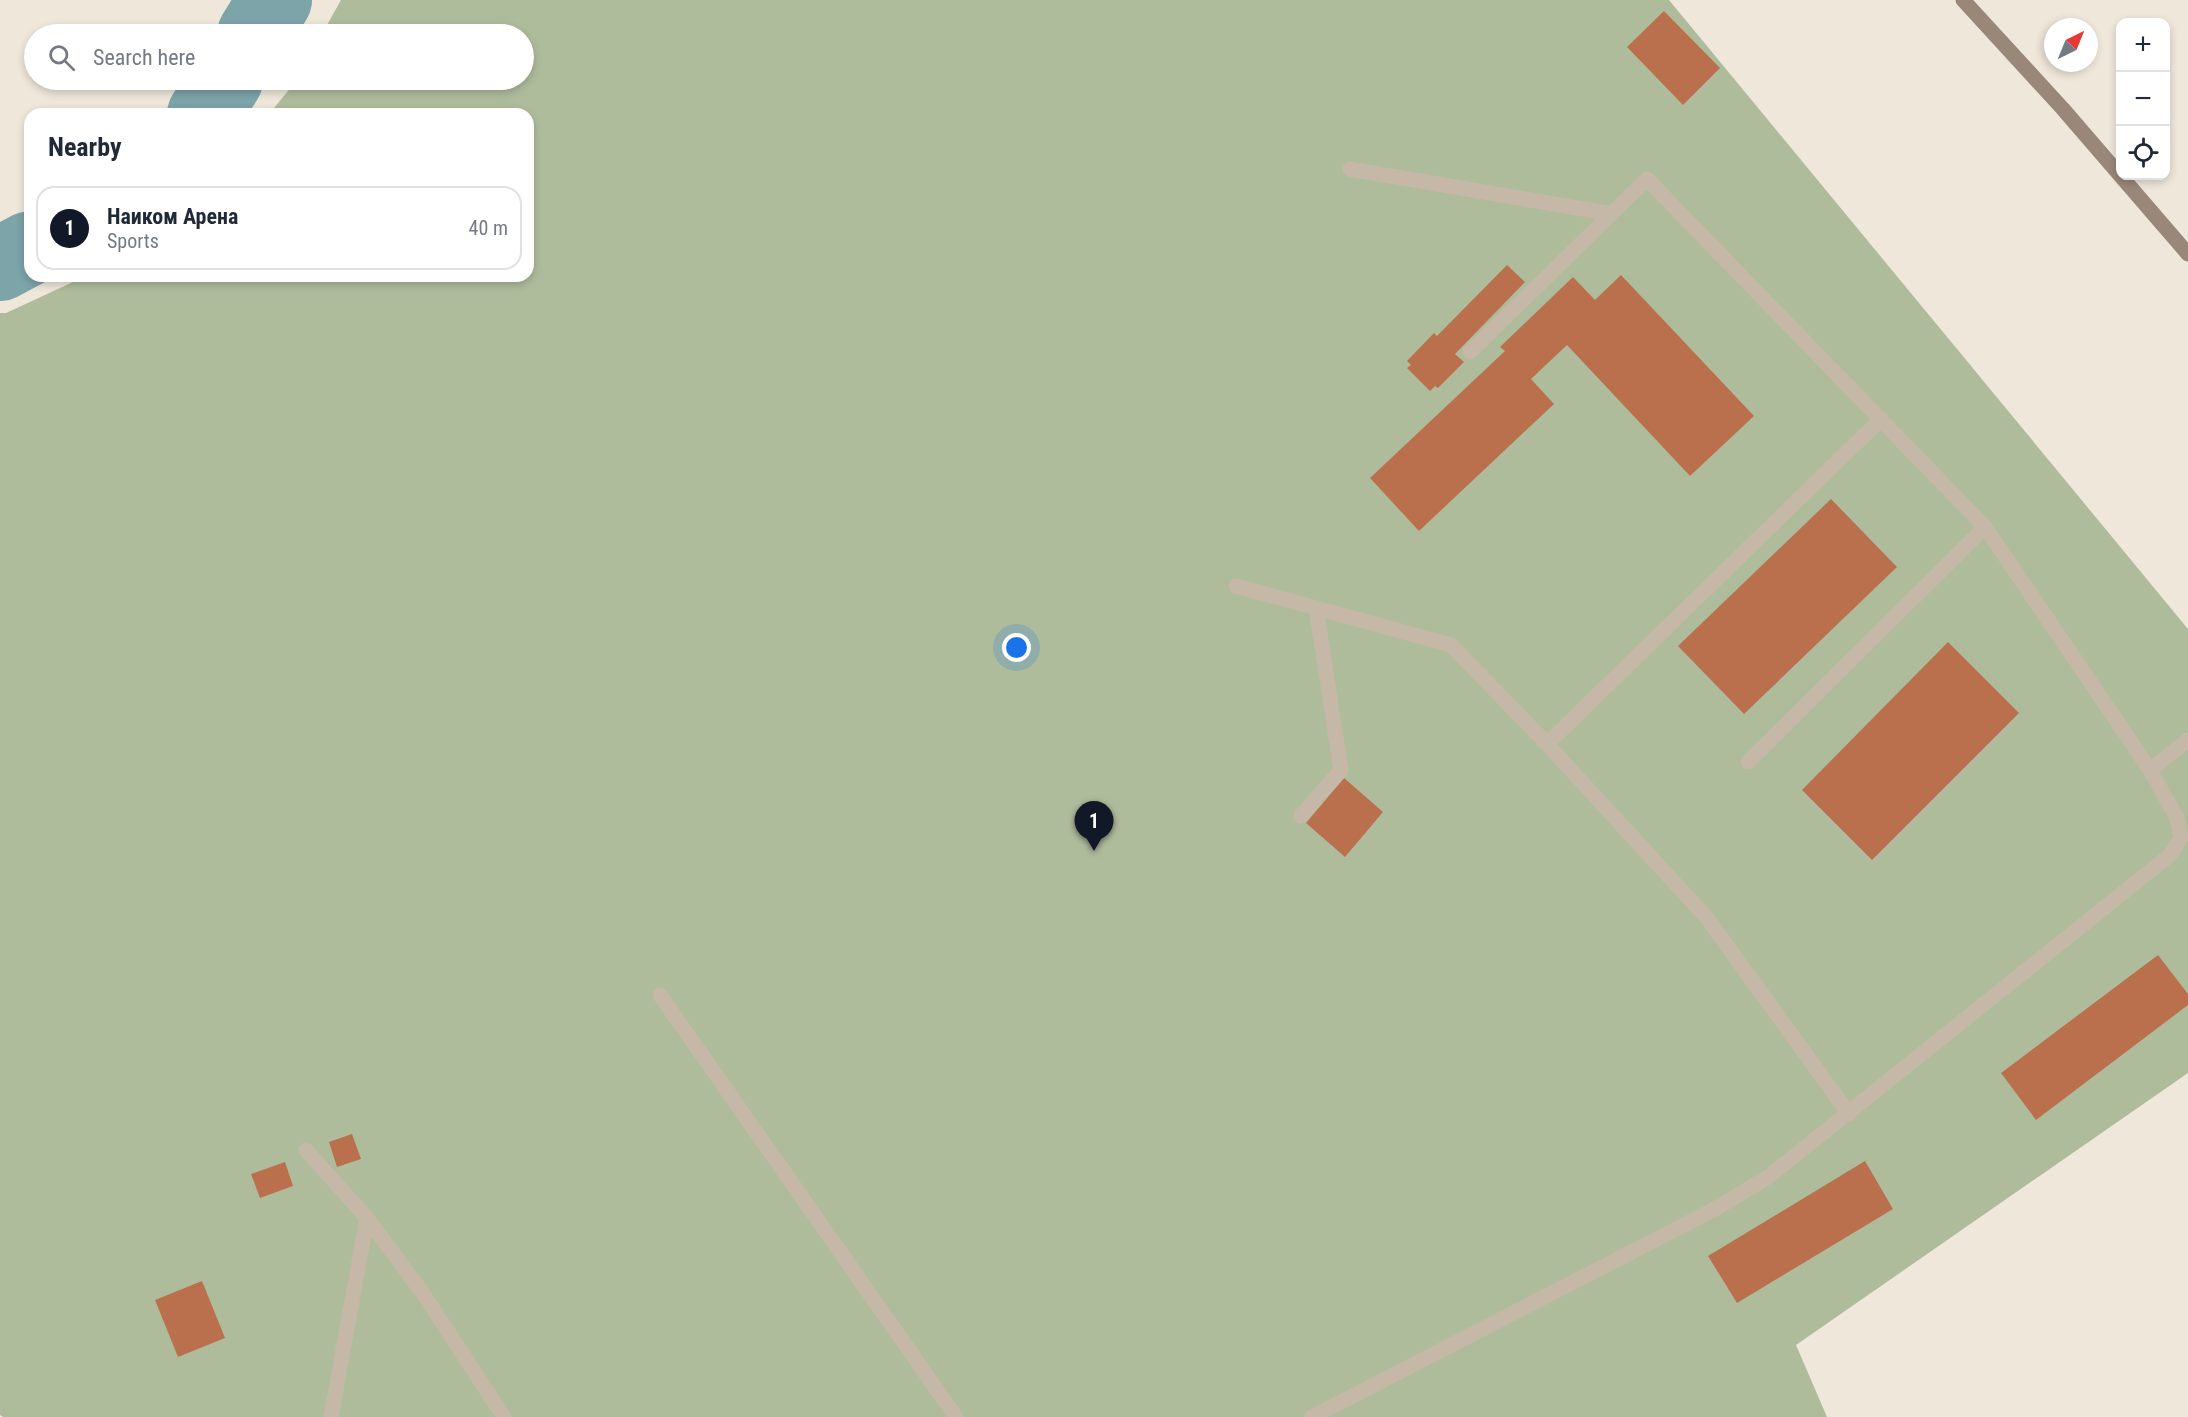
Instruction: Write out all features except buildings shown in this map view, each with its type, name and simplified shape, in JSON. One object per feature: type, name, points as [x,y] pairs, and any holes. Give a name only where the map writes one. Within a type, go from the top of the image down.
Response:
[{"type":"street","points":[[1963,0],[2063,109],[2188,254]]},
{"type":"lane","points":[[1350,169],[1612,214]]},
{"type":"lane","points":[[1312,1417],[1713,1210],[1768,1177],[2169,855],[2181,838],[2177,818],[2150,770],[1985,527],[1647,179],[1470,352]]},
{"type":"lane","points":[[1547,744],[1881,419]]},
{"type":"lane","points":[[1749,762],[1985,527]]},
{"type":"lane","points":[[1236,586],[1451,645],[1547,744],[1707,918],[1848,1114]]},
{"type":"lane","points":[[1301,816],[1341,770],[1316,608]]},
{"type":"lane","points":[[2150,770],[2188,740]]},
{"type":"lane","points":[[660,995],[956,1417]]},
{"type":"lane","points":[[306,1150],[367,1218],[422,1292],[504,1417]]},
{"type":"lane","points":[[331,1417],[367,1218]]},
{"type":"green space","points":[[341,0],[1669,0],[2188,629],[2188,1073],[1796,1345],[1827,1417],[3,1417],[0,1415],[0,313],[6,313],[73,282],[534,282],[534,108],[274,108],[289,90],[534,90],[534,24],[328,24]]},
{"type":"waterway","points":[[260,24],[275,0]]},
{"type":"waterway","points":[[208,108],[220,90]]},
{"type":"waterway","points":[[0,264],[24,251]]},
{"type":"place","name":"Наиком Арена","points":[[1094,851]]}]
